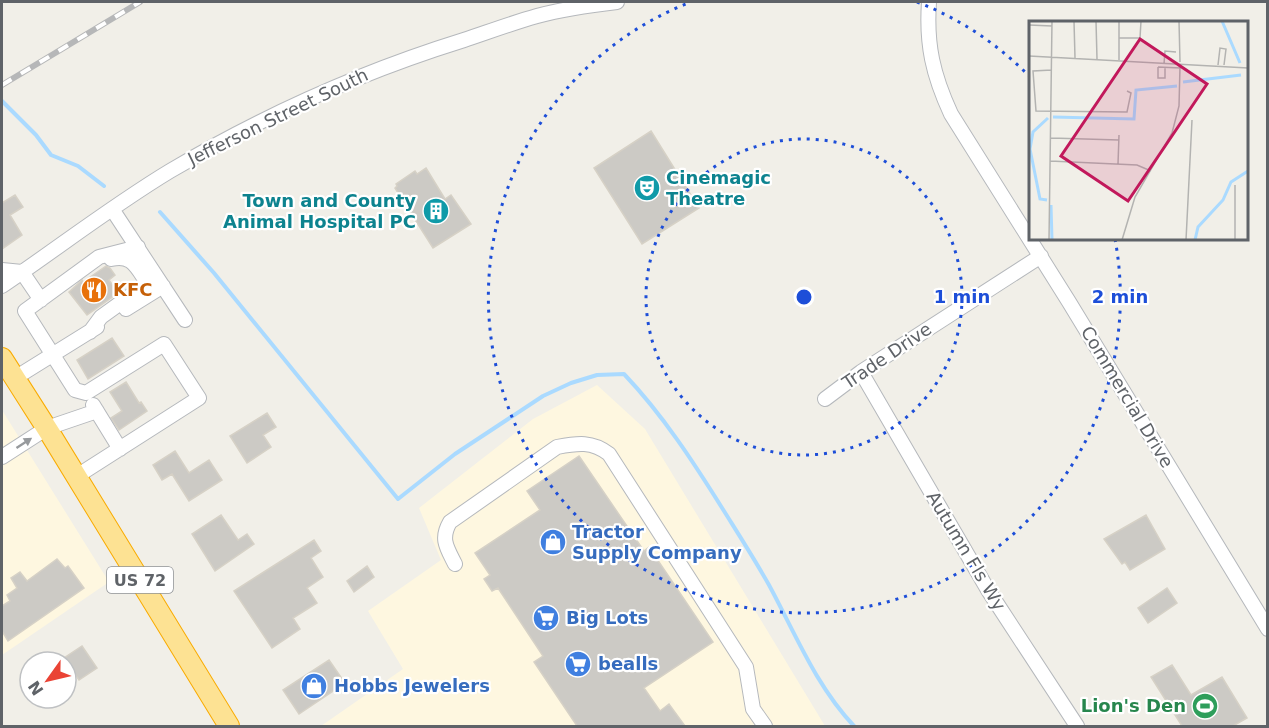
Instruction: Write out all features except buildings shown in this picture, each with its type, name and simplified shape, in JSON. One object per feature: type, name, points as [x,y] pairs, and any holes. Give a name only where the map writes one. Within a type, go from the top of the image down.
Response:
[{"type":"highway","name":"US 72","points":[[2,358],[229,726]]},
{"type":"street","name":"Jefferson Street South","points":[[2,286],[112,208],[214,146],[303,101],[363,74],[539,15],[617,2]]},
{"type":"street","name":"Commercial Drive","points":[[929,2],[927,26],[930,56],[938,86],[951,114],[1029,237]]},
{"type":"street","points":[[112,208],[185,320]]},
{"type":"street","name":"Commercial Drive","points":[[1031,240],[1268,629]]},
{"type":"street","points":[[120,448],[86,393],[75,390],[26,311],[99,257],[138,247]]},
{"type":"street","name":"Trade Drive","points":[[825,399],[861,372],[1041,256]]},
{"type":"street","points":[[62,284],[69,285],[106,261],[125,257],[133,261],[146,280],[144,286],[101,317],[90,332]]},
{"type":"street","points":[[2,270],[22,272],[41,300]]},
{"type":"street","points":[[15,378],[163,286]]},
{"type":"street","points":[[76,476],[199,398],[164,344],[86,393]]},
{"type":"street","name":"Autumn Fls Wy","points":[[861,372],[988,590],[1077,726]]},
{"type":"street","points":[[2,458],[47,428],[97,411]]},
{"type":"street","points":[[455,564],[445,543],[444,532],[450,522],[557,447],[576,443],[598,446],[609,454],[746,667],[753,709],[765,726]]},
{"type":"shaded area","points":[[597,385],[645,429],[825,726],[321,726],[403,669],[368,611],[441,560],[419,508],[533,419]]},
{"type":"shaded area","points":[[2,410],[109,582],[2,655]]},
{"type":"waterway","points":[[2,101],[36,135],[51,155],[78,166],[104,186]]},
{"type":"waterway","points":[[160,212],[214,273],[398,499],[455,454],[543,396],[571,383],[597,375],[624,374],[665,423],[701,475],[764,576],[817,676],[828,694],[854,726]]},
{"type":"railway","points":[[2,85],[140,2]]},
{"type":"place","name":"Cinemagic Theatre","points":[[647,188]]},
{"type":"place","name":"Town and County Animal Hospital PC","points":[[436,211]]},
{"type":"place","name":"KFC","points":[[94,290]]},
{"type":"place","name":"Tractor Supply Company","points":[[553,542]]},
{"type":"place","name":"Big Lots","points":[[546,618]]},
{"type":"place","name":"bealls","points":[[578,664]]},
{"type":"place","name":"Hobbs Jewelers","points":[[314,686]]},
{"type":"place","name":"Lion's Den","points":[[1205,706]]}]
